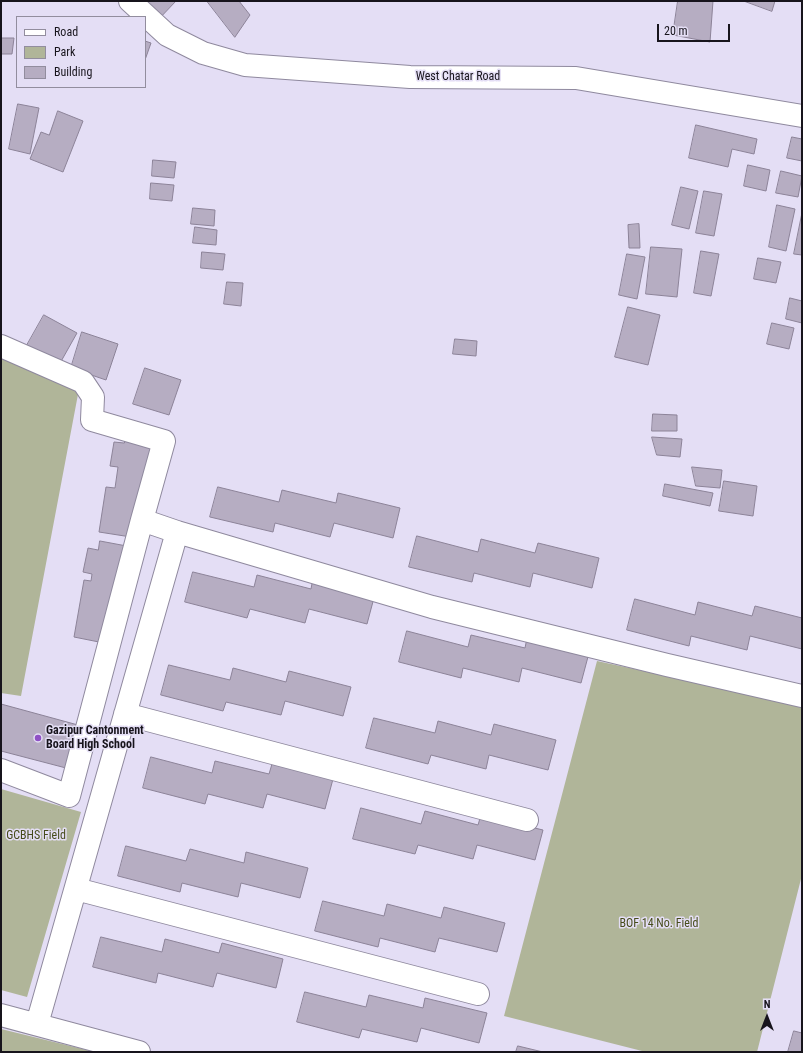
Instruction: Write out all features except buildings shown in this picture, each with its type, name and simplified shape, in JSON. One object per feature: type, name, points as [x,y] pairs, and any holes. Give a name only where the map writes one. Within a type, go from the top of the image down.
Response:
[{"type":"street","name":"West Chatar Road","points":[[130,1],[167,35],[203,53],[245,65],[410,77],[576,78],[802,116]]},
{"type":"street","points":[[1,346],[83,382],[93,398],[92,420],[164,441],[69,796],[1,770]]},
{"type":"street","points":[[142,520],[177,532],[432,607],[659,663],[802,696]]},
{"type":"street","points":[[37,1024],[177,532]]},
{"type":"street","points":[[125,714],[527,820]]},
{"type":"street","points":[[76,889],[478,994]]},
{"type":"street","points":[[1,1015],[139,1052]]},
{"type":"green space","points":[[1,354],[79,389],[21,696],[1,693]]},
{"type":"green space","name":"BOF 14 No. Field","points":[[597,661],[802,705],[802,875],[757,1052],[646,1052],[504,1016]]},
{"type":"green space","name":"GCBHS Field","points":[[1,789],[81,812],[27,997],[1,990]]},
{"type":"green space","points":[[1,1029],[95,1052],[1,1052]]},
{"type":"place","name":"Gazipur Cantonment Board High School","points":[[38,738]]}]
